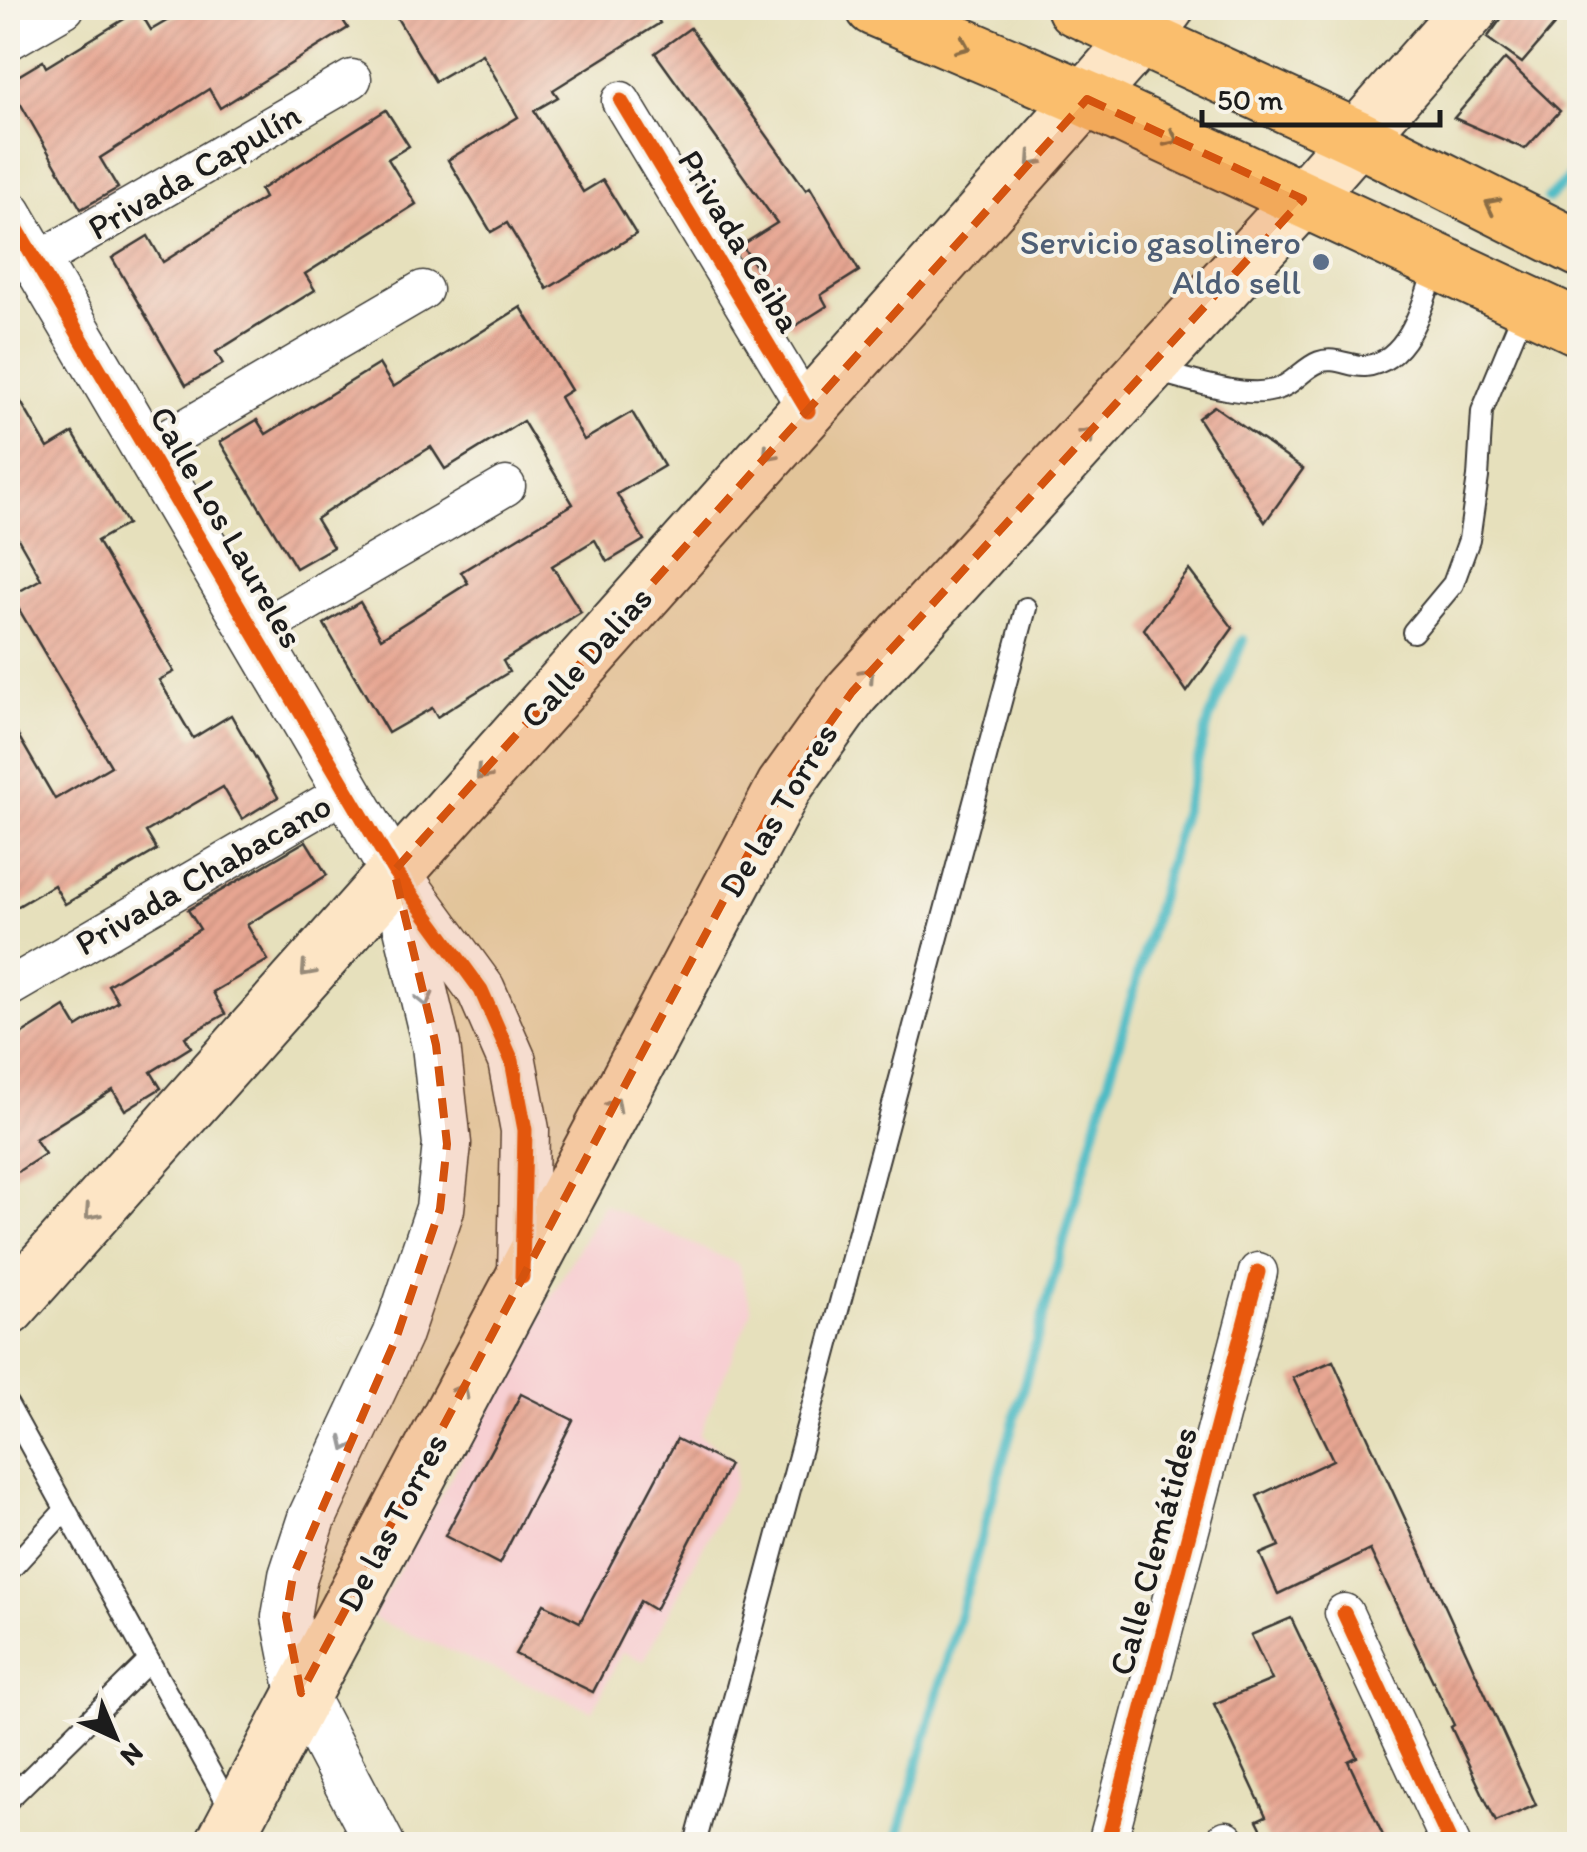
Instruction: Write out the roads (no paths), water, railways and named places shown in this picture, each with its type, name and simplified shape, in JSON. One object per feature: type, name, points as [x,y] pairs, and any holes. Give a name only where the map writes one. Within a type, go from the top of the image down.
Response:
[{"type":"main road","points":[[874,8],[1088,99],[1580,328]]},
{"type":"main road","points":[[1075,8],[1154,22],[1358,138],[1580,249]]},
{"type":"main road","name":"De las Torres","points":[[302,1693],[784,787],[852,692],[1303,200],[1471,8]]},
{"type":"main road","name":"Calle Dalias","points":[[8,1308],[1154,22]]},
{"type":"main road","points":[[230,1832],[302,1693]]},
{"type":"street","points":[[8,41],[64,8]]},
{"type":"street","name":"Privada Capulín","points":[[36,262],[352,80]]},
{"type":"street","name":"Privada Ceiba","points":[[622,101],[808,411]]},
{"type":"street","name":"Calle Los Laureles","points":[[8,214],[394,871]]},
{"type":"street","points":[[147,451],[424,290]]},
{"type":"street","points":[[254,632],[506,486]]},
{"type":"street","name":"Privada Chabacano","points":[[8,988],[347,791]]},
{"type":"street","points":[[394,871],[481,990],[512,1061],[525,1130],[522,1277]]},
{"type":"street","points":[[380,1844],[302,1693],[286,1617],[312,1518],[398,1336],[440,1209],[448,1144],[436,1046],[394,871]]},
{"type":"street","name":"Calle Clemátides","points":[[1107,1844],[1258,1272]]},
{"type":"street","points":[[1344,1613],[1451,1844]]},
{"type":"lane","points":[[1147,370],[1256,393],[1277,390],[1320,362],[1338,360],[1364,366],[1386,359],[1403,342],[1424,302],[1437,262]]},
{"type":"lane","points":[[1413,632],[1452,584],[1470,540],[1482,411],[1526,303]]},
{"type":"lane","points":[[695,1844],[1026,608]]},
{"type":"lane","points":[[8,1404],[149,1662],[230,1832]]},
{"type":"lane","points":[[8,1572],[66,1510]]},
{"type":"lane","points":[[8,1800],[149,1662]]},
{"type":"waterway","points":[[1548,199],[1580,166]]},
{"type":"waterway","points":[[896,1844],[1209,720],[1243,640]]},
{"type":"place","name":"Servicio gasolinero Aldo sell","points":[[1321,262]]}]
